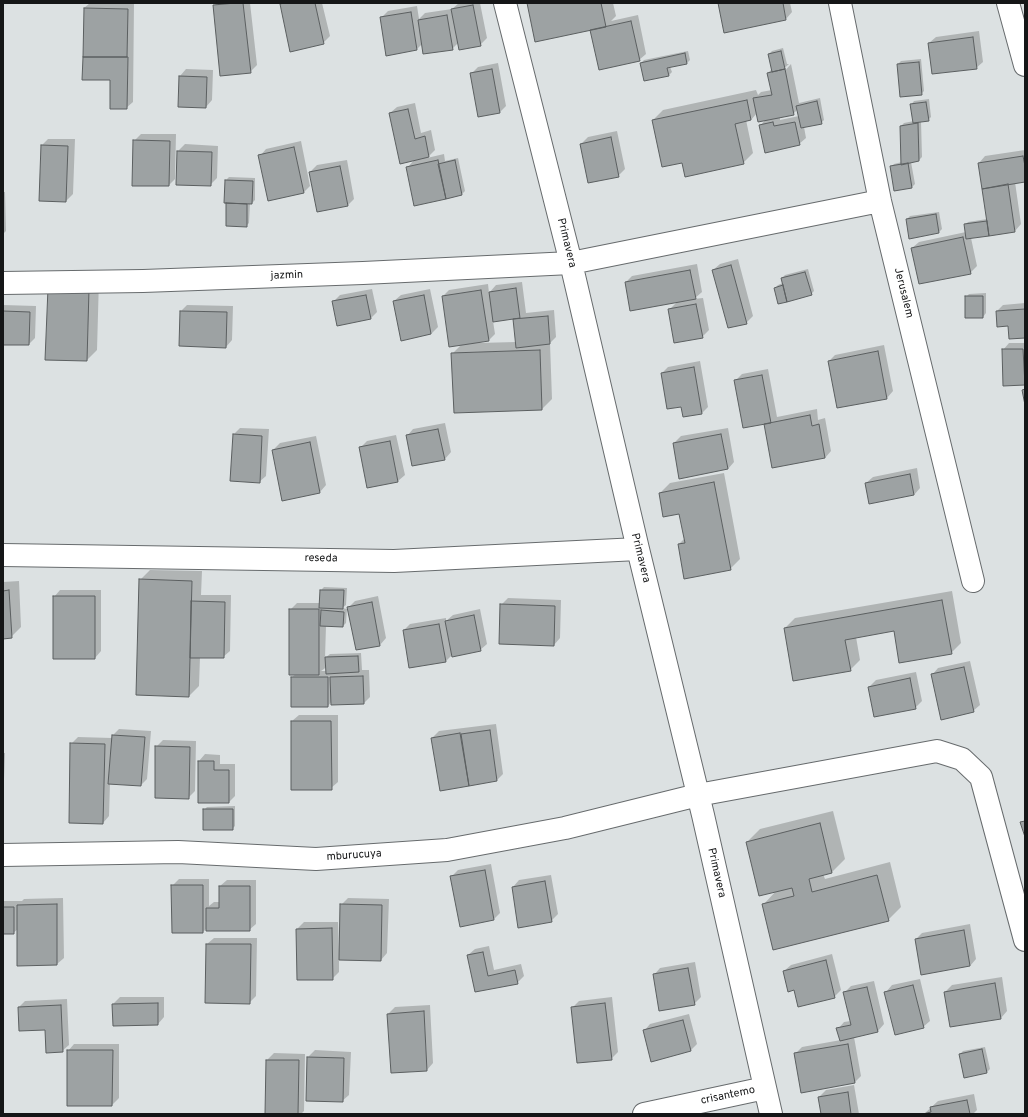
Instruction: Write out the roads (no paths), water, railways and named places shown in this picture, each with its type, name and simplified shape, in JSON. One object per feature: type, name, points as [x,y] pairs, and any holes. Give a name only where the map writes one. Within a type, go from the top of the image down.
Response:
[{"type":"street","name":"Primavera","points":[[505,3],[571,263],[638,549],[698,794],[771,1114]]},
{"type":"street","name":"Jerusalem","points":[[840,3],[880,201],[973,581]]},
{"type":"street","points":[[1008,3],[1025,66]]},
{"type":"street","name":"jazmin","points":[[3,283],[347,274],[571,263],[880,201]]},
{"type":"street","name":"reseda","points":[[3,555],[394,561],[638,549]]},
{"type":"street","name":"mburucuya","points":[[3,854],[178,852],[316,859],[447,850],[565,828],[698,794],[937,751],[962,758],[981,778],[1025,940]]},
{"type":"street","name":"crisantemo","points":[[644,1114],[765,1088]]}]
